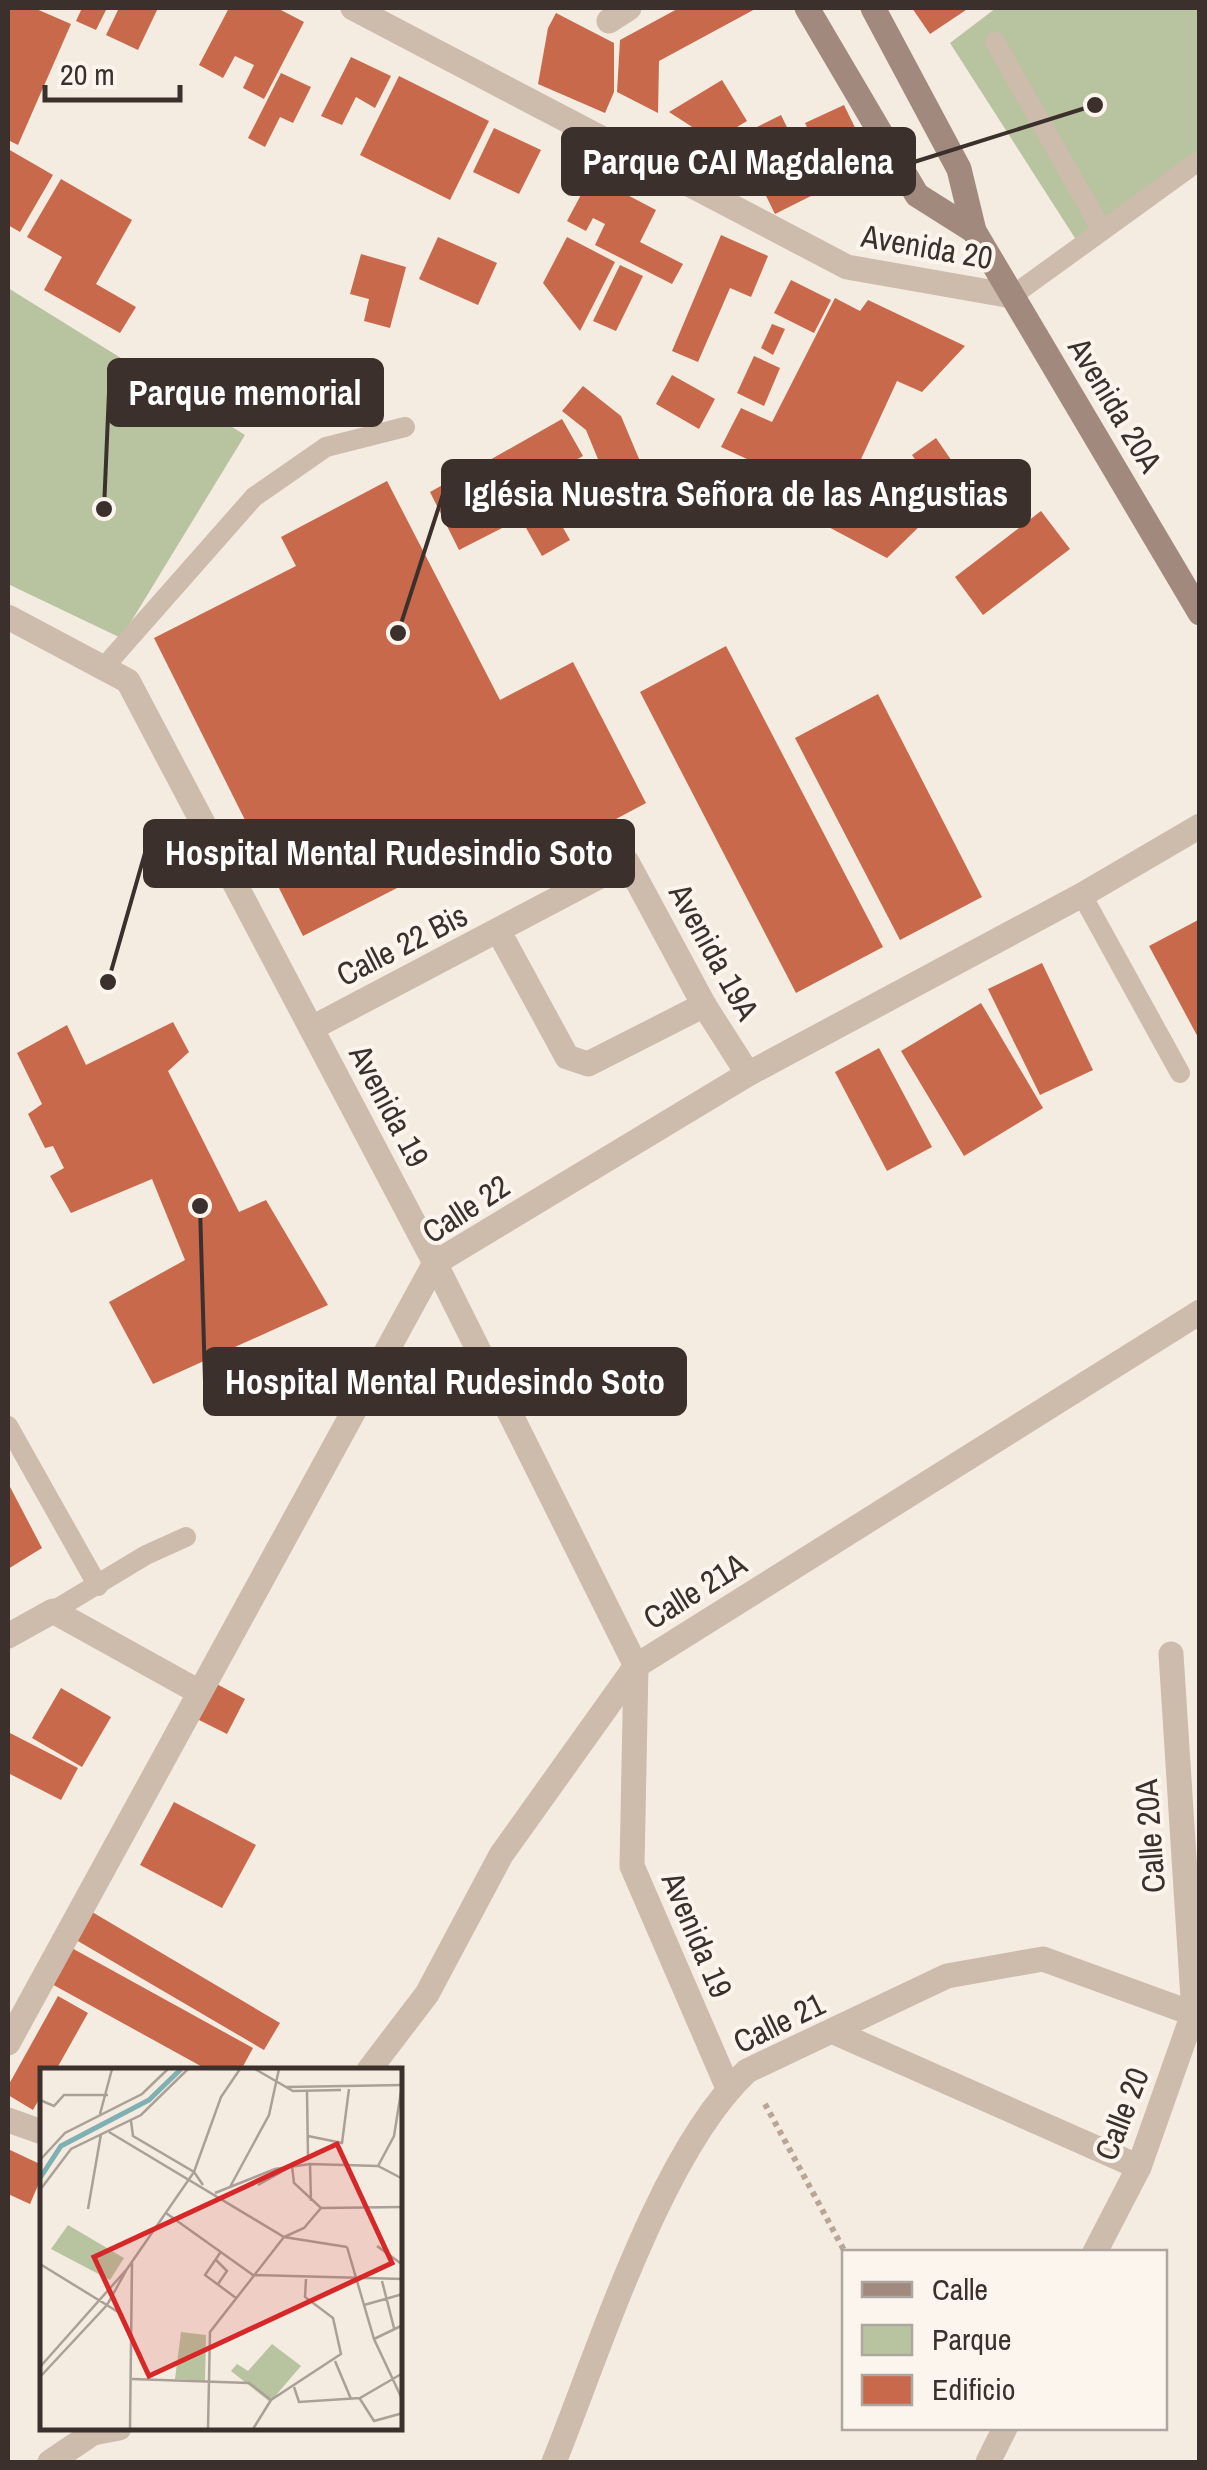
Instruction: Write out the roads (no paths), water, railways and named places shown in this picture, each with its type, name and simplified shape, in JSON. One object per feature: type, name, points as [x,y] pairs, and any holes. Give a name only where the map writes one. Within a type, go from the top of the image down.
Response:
[{"type":"main road","name":"Avenida 20A","points":[[807,8],[917,195],[974,231]]},
{"type":"main road","name":"Avenida 20A","points":[[873,8],[959,169],[974,231],[1200,613]]},
{"type":"street","name":"Avenida 20","points":[[354,8],[847,267],[1012,296]]},
{"type":"street","name":"Avenida 19","points":[[8,618],[128,682],[435,1263],[636,1666],[632,1866],[738,2080]]},
{"type":"street","name":"Calle 22","points":[[8,2043],[435,1263],[748,1074],[1082,895],[1200,826]]},
{"type":"street","name":"Calle 22 Bis","points":[[312,1028],[627,862]]},
{"type":"street","name":"Avenida 19A","points":[[627,862],[704,1006],[748,1074]]},
{"type":"street","points":[[499,932],[568,1057],[588,1064],[704,1006]]},
{"type":"street","name":"Calle 21A","points":[[370,2068],[427,1994],[500,1855],[636,1666],[1200,1312]]},
{"type":"street","points":[[8,1636],[53,1611],[198,1692]]},
{"type":"street","name":"Calle 20A","points":[[1172,1654],[1197,2005]]},
{"type":"street","name":"Calle 21","points":[[554,2462],[664,2190],[738,2080],[947,1976],[1043,1959],[1197,2005]]},
{"type":"street","name":"Calle 20","points":[[1096,2250],[1140,2167],[1197,2005]]},
{"type":"street","points":[[834,2032],[1140,2167]]},
{"type":"street","points":[[8,2120],[40,2131]]},
{"type":"street","points":[[50,2462],[93,2433],[109,2430]]},
{"type":"street","points":[[988,2462],[1005,2430]]},
{"type":"lane","points":[[995,42],[1102,230]]},
{"type":"lane","points":[[1012,296],[1200,160]]},
{"type":"lane","points":[[104,666],[254,497],[326,447],[405,427]]},
{"type":"lane","points":[[1082,895],[1180,1072]]},
{"type":"lane","points":[[8,1426],[98,1586]]},
{"type":"lane","points":[[53,1611],[146,1555],[186,1537]]},
{"type":"place","name":"Parque CAI Magdalena","points":[[1095,105]]},
{"type":"place","name":"Parque memorial","points":[[104,509]]},
{"type":"place","name":"Iglésia Nuestra Señora de las Angustias","points":[[398,633]]},
{"type":"place","name":"Hospital Mental Rudesindio Soto","points":[[108,982]]},
{"type":"place","name":"Hospital Mental Rudesindo Soto","points":[[200,1206]]}]
